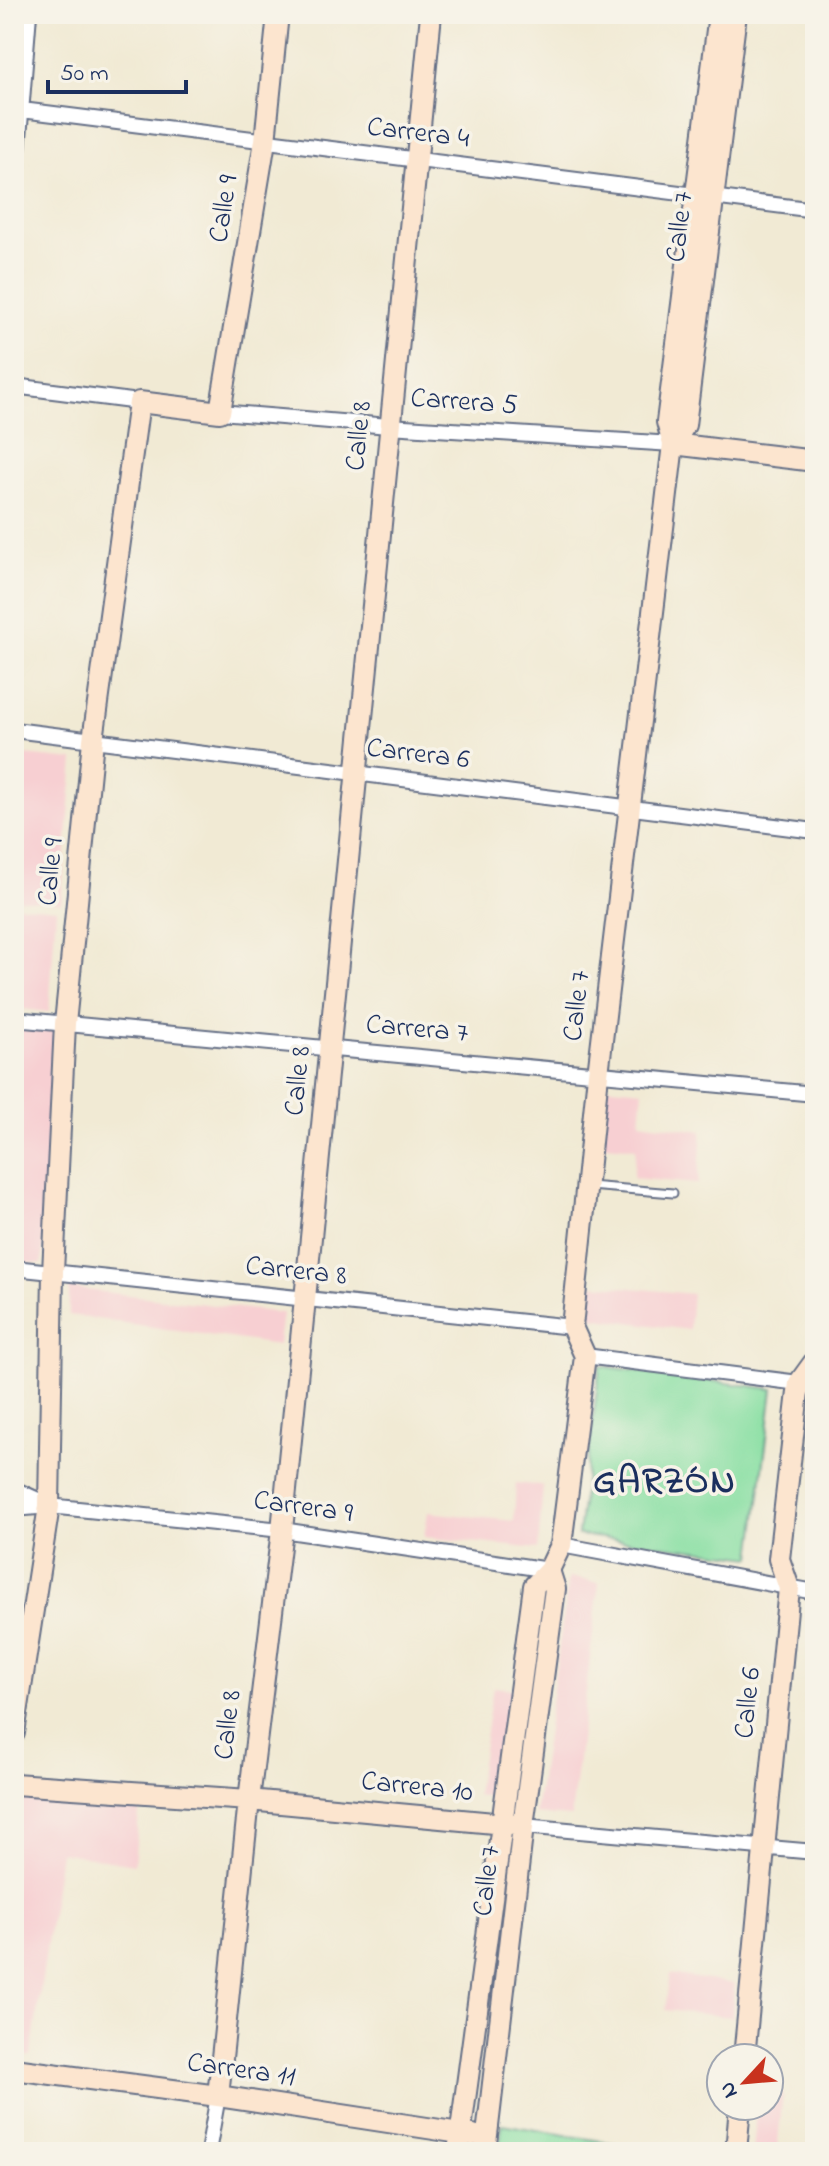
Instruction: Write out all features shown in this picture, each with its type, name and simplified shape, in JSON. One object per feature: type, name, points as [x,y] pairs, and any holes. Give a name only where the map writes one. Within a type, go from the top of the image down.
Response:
[{"type":"main road","name":"Calle 9","points":[[220,412],[265,141],[278,14]]},
{"type":"main road","name":"Calle 8","points":[[218,2096],[249,1800],[282,1530],[431,14]]},
{"type":"main road","name":"Calle 7","points":[[458,2143],[534,1586],[549,1570],[561,1545],[585,1356],[572,1327],[586,1185],[673,444],[685,425],[719,14]]},
{"type":"main road","name":"Calle 7","points":[[704,196],[736,14]]},
{"type":"main road","name":"Calle 9","points":[[14,1733],[49,1506],[53,1272],[65,1024],[93,740],[139,402]]},
{"type":"main road","name":"Carrera 5","points":[[139,402],[220,412]]},
{"type":"main road","name":"Carrera 5","points":[[673,444],[815,461]]},
{"type":"main road","name":"Calle 6","points":[[745,2042],[789,1588],[779,1559],[799,1383],[815,1361]]},
{"type":"main road","name":"Calle 7","points":[[486,2144],[523,1826],[555,1589],[549,1570]]},
{"type":"main road","name":"Carrera 10","points":[[14,1784],[249,1800],[523,1826]]},
{"type":"main road","name":"Carrera 11","points":[[14,2069],[218,2096],[458,2143],[486,2144]]},
{"type":"main road","points":[[736,2152],[739,2122]]},
{"type":"street","points":[[14,200],[17,110],[29,14]]},
{"type":"street","name":"Carrera 4","points":[[17,110],[815,210]]},
{"type":"street","name":"Carrera 5","points":[[14,386],[139,402]]},
{"type":"street","name":"Carrera 5","points":[[220,412],[673,444]]},
{"type":"street","name":"Carrera 6","points":[[14,730],[815,831]]},
{"type":"street","name":"Carrera 7","points":[[14,1019],[815,1094]]},
{"type":"street","name":"Carrera 8","points":[[14,1268],[572,1327]]},
{"type":"street","points":[[585,1356],[799,1383]]},
{"type":"street","name":"Carrera 9","points":[[14,1489],[49,1506]]},
{"type":"street","name":"Carrera 9","points":[[14,1509],[49,1506],[282,1530],[549,1570]]},
{"type":"street","points":[[561,1545],[815,1592]]},
{"type":"street","name":"Carrera 10","points":[[523,1826],[815,1852]]},
{"type":"street","name":"Calle 8","points":[[208,2152],[218,2096]]},
{"type":"lane","points":[[586,1185],[673,1193]]},
{"type":"shaded area","points":[[14,754],[74,760],[61,903],[14,899]]},
{"type":"shaded area","points":[[14,905],[56,909],[49,1012],[14,1008]]},
{"type":"shaded area","points":[[14,1023],[55,1026],[42,1264],[14,1261]]},
{"type":"shaded area","points":[[602,1086],[643,1090],[640,1122],[702,1131],[698,1184],[633,1178],[636,1148],[597,1144]]},
{"type":"shaded area","points":[[592,1284],[692,1294],[689,1330],[590,1317]]},
{"type":"shaded area","points":[[69,1288],[282,1313],[278,1345],[69,1315]]},
{"type":"shaded area","points":[[516,1483],[543,1486],[538,1549],[424,1537],[428,1512],[514,1521]]},
{"type":"shaded area","points":[[569,1577],[599,1583],[571,1817],[535,1814]]},
{"type":"shaded area","points":[[493,1687],[519,1690],[500,1798],[476,1795]]},
{"type":"shaded area","points":[[16,1791],[140,1804],[134,1864],[60,1852],[31,2056],[14,2054]]},
{"type":"shaded area","points":[[670,1974],[734,1984],[732,2017],[665,2010]]},
{"type":"shaded area","points":[[756,2122],[780,2122],[777,2152],[753,2152]]},
{"type":"green space","points":[[600,1366],[773,1389],[752,1557],[578,1535]]},
{"type":"green space","points":[[502,2124],[636,2147],[636,2152],[499,2152]]},
{"type":"district","name":"GARZÓN","points":[[665,1483]]}]
